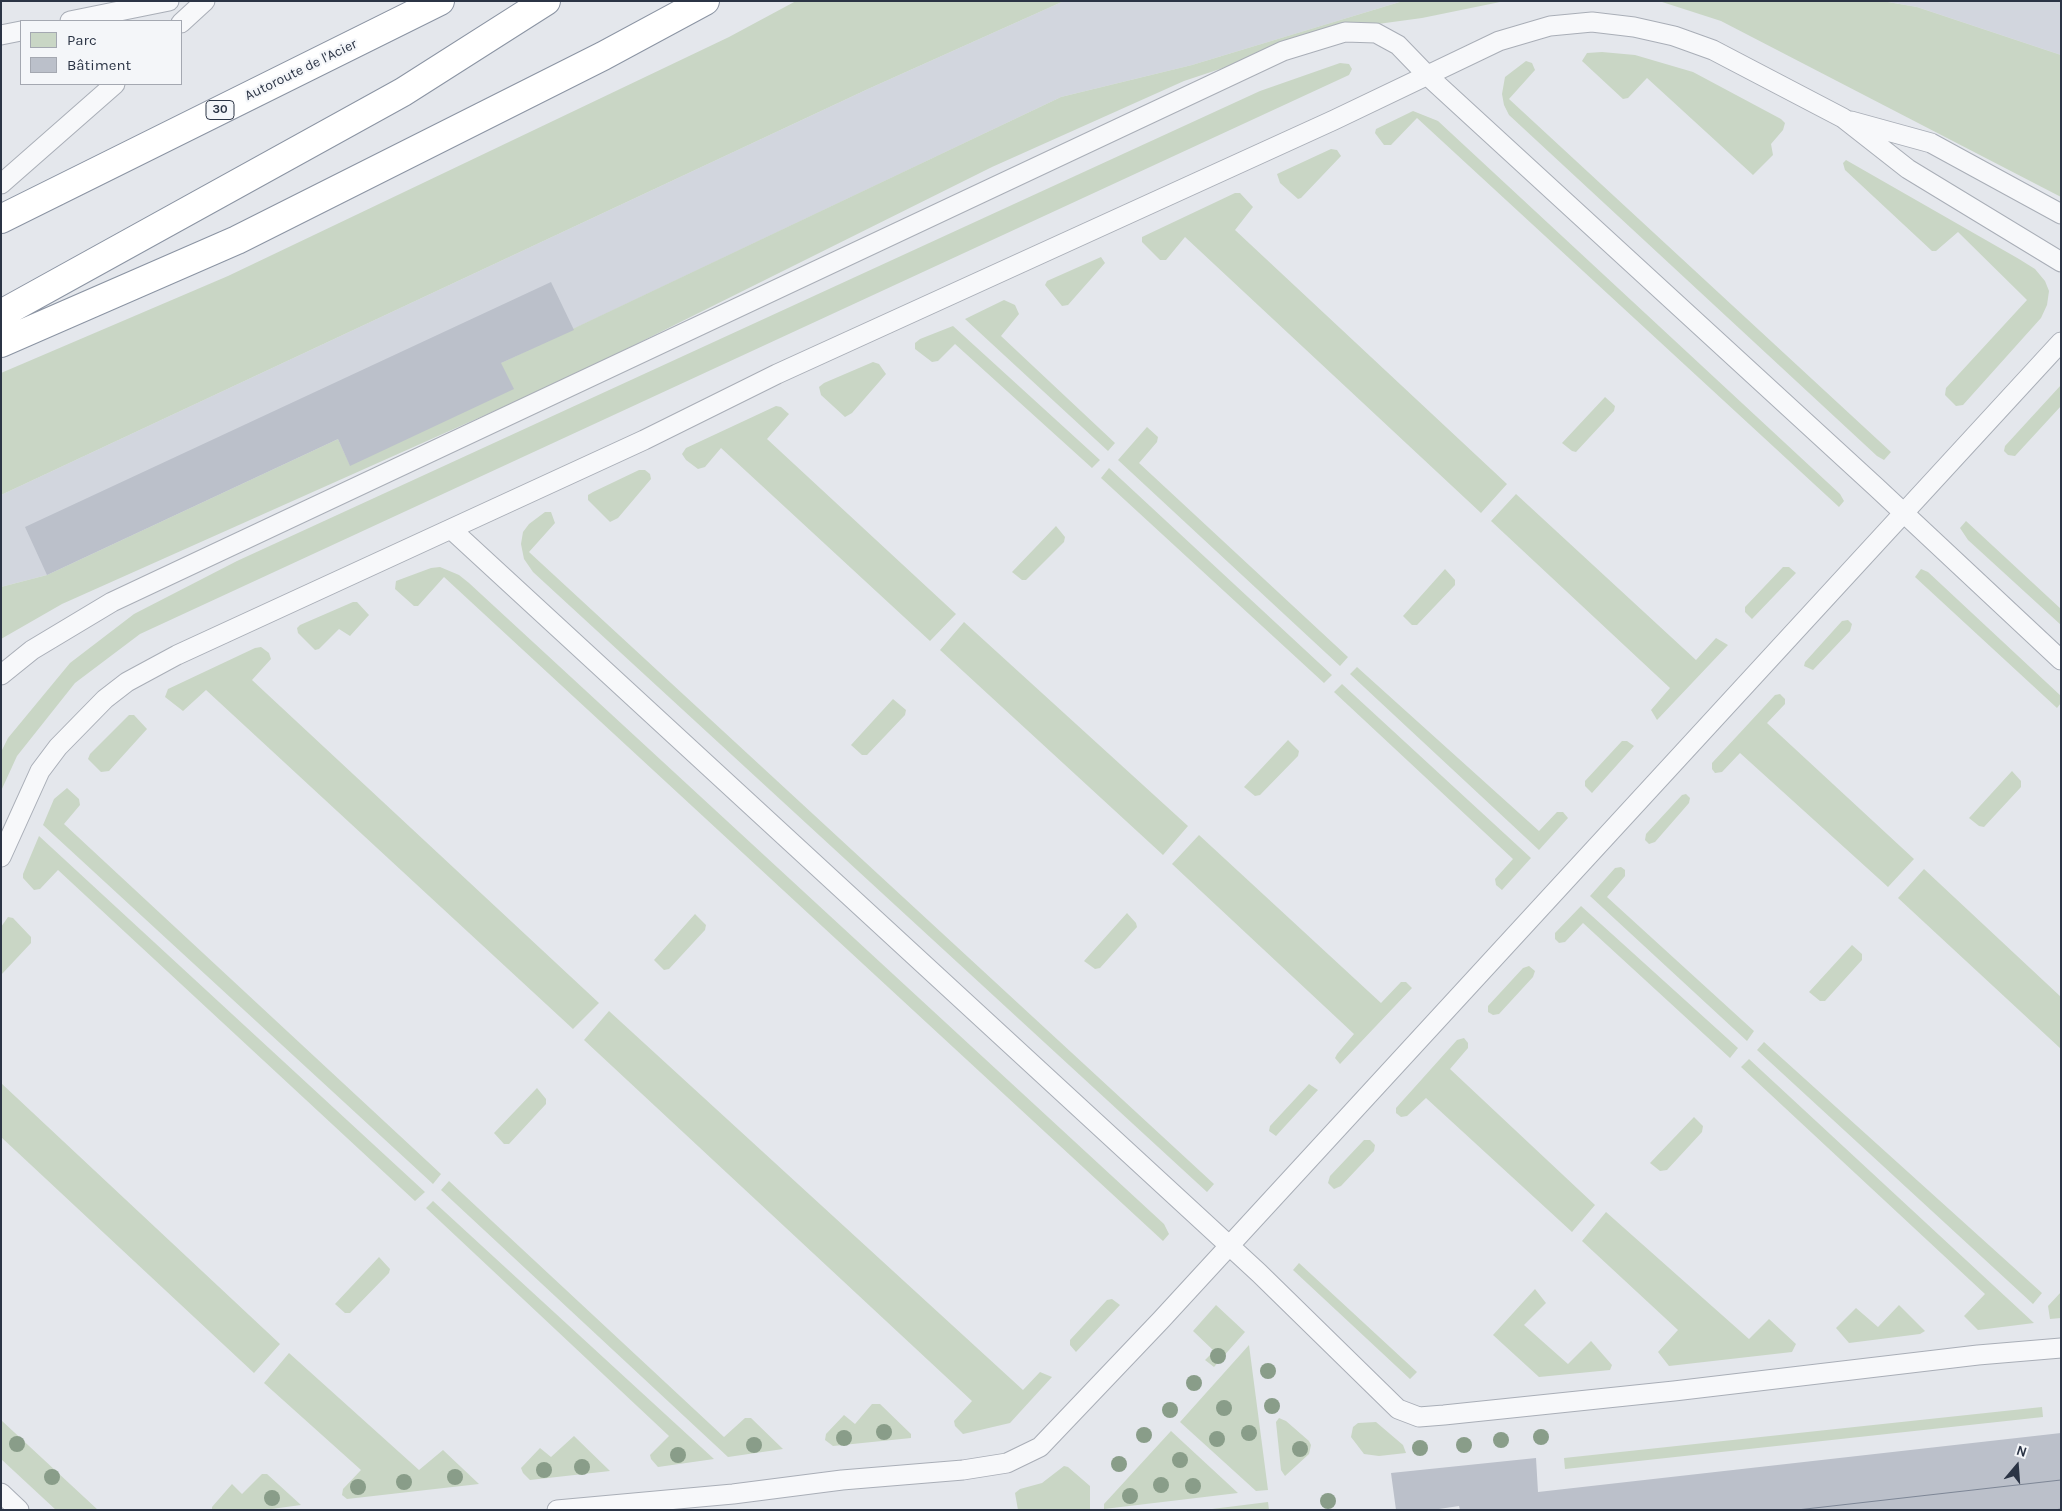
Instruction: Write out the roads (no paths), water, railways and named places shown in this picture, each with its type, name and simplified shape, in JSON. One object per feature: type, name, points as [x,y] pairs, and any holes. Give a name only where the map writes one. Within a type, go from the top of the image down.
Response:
[{"type":"highway","name":"Autoroute de l'Acier","points":[[1,219],[440,1]]},
{"type":"highway","points":[[1,314],[402,92],[546,1]]},
{"type":"highway","points":[[1,342],[237,240],[577,69],[705,1]]},
{"type":"lane","points":[[75,20],[169,1]]},
{"type":"lane","points":[[182,22],[205,1]]},
{"type":"lane","points":[[1,857],[40,771],[82,721],[119,688],[177,655],[644,440],[812,358],[1499,42],[1550,26],[1592,22],[1634,27],[1674,36],[1713,50],[1843,118],[1908,169],[2061,262]]},
{"type":"lane","points":[[1,35],[20,31]]},
{"type":"lane","points":[[1,675],[32,650],[112,602],[1283,51],[1345,32],[1376,33],[1398,45],[1428,76],[2061,660]]},
{"type":"lane","points":[[1,184],[114,85]]},
{"type":"lane","points":[[1843,118],[1930,143],[2061,214]]},
{"type":"lane","points":[[557,1510],[732,1494],[842,1480],[963,1470],[1007,1463],[1040,1447],[2061,342]]},
{"type":"lane","points":[[451,529],[1228,1245],[1398,1408],[1419,1417],[1674,1391],[1978,1355],[2061,1348]]},
{"type":"lane","points":[[1,1493],[19,1510]]},
{"type":"tram line","points":[[1797,1510],[2061,1480]]},
{"type":"tram line","points":[[2054,1510],[2061,1509]]}]
